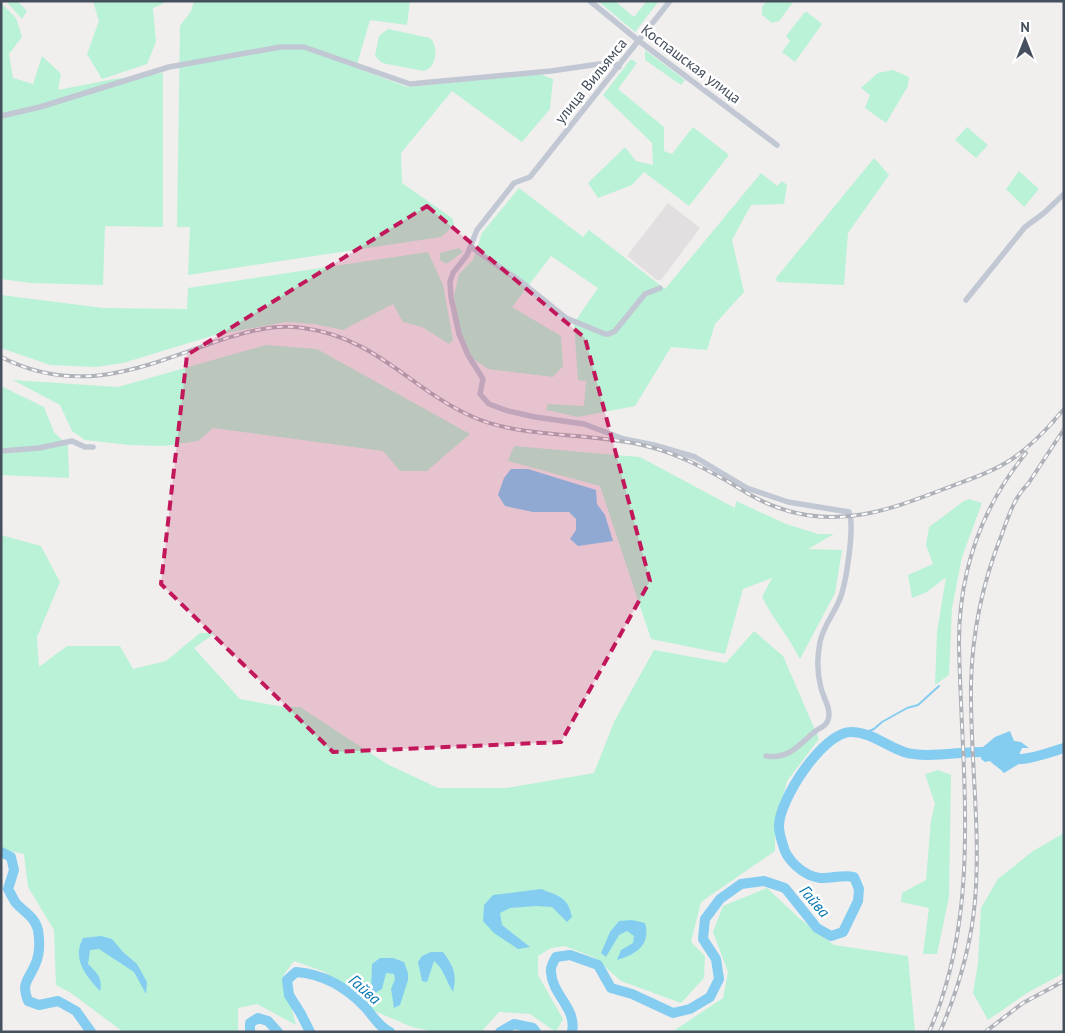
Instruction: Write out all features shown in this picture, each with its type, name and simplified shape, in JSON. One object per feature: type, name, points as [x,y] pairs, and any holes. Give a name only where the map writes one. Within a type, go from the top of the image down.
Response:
[{"type":"street","name":"Коспашская улица","points":[[590,1],[639,41],[777,145]]},
{"type":"street","name":"улица Вильямса","points":[[471,247],[477,230],[514,183],[530,177],[670,1]]},
{"type":"street","points":[[1,116],[40,107],[169,67],[280,47],[304,47],[410,84],[551,71],[613,62],[618,67]]},
{"type":"street","points":[[966,300],[1025,228],[1064,194]]},
{"type":"street","points":[[660,288],[645,294],[616,331],[605,334],[566,318],[520,281],[471,247],[453,273],[450,282],[451,297],[459,334],[468,355],[483,379],[480,394],[488,404],[535,417],[584,424],[624,438],[695,457],[757,492],[788,502],[818,508],[846,510],[850,514],[849,552],[842,592],[824,631],[818,651],[818,671],[821,688],[829,712],[829,719],[825,726],[817,730],[792,752],[775,758],[766,756]]},
{"type":"street","points":[[1,451],[39,448],[72,441],[85,447],[93,448]]},
{"type":"highlighted area","points":[[427,206],[585,338],[650,581],[561,742],[333,752],[161,584],[187,355]]},
{"type":"shaded area","points":[[668,203],[700,228],[661,280],[657,280],[627,256]]},
{"type":"green space","points":[[6,1],[17,1],[27,11],[22,19]]},
{"type":"green space","points":[[93,1],[164,1],[164,3],[153,8],[156,42],[147,64],[102,79],[87,54],[99,21]]},
{"type":"green space","points":[[194,1],[410,1],[407,25],[370,20],[356,68],[408,87],[540,74],[553,79],[550,109],[522,142],[452,91],[401,153],[402,183],[452,218],[454,225],[441,237],[188,275],[190,227],[177,227],[180,26],[191,11]]},
{"type":"green space","points":[[598,1],[615,1],[634,17],[647,1],[659,1],[635,32]]},
{"type":"green space","points":[[767,1],[794,1],[779,21],[772,23],[762,15],[762,7]]},
{"type":"green space","points":[[1,3],[16,18],[22,37],[9,54],[13,78],[33,84],[42,56],[61,74],[58,90],[114,79],[163,73],[163,227],[105,226],[103,285],[31,283],[1,279]]},
{"type":"green space","points":[[807,12],[822,24],[795,62],[782,52],[790,41],[786,36],[804,13]]},
{"type":"green space","points":[[388,29],[430,38],[435,46],[432,66],[424,71],[382,63],[375,56],[379,36]]},
{"type":"green space","points":[[645,50],[685,80],[681,85],[645,60]]},
{"type":"green space","points":[[631,59],[637,63],[618,89],[664,127],[664,151],[672,154],[693,127],[729,155],[689,206],[644,172],[632,185],[598,198],[588,183],[625,147],[636,161],[653,165],[652,143],[603,95]]},
{"type":"green space","points":[[893,70],[909,77],[908,86],[886,123],[865,108],[870,95],[861,88],[878,73]]},
{"type":"green space","points":[[967,127],[988,145],[976,158],[955,140]]},
{"type":"green space","points":[[874,158],[889,175],[848,233],[844,285],[777,282],[776,278]]},
{"type":"green space","points":[[1019,171],[1039,189],[1024,207],[1006,189]]},
{"type":"green space","points":[[761,173],[777,186],[782,181],[787,185],[784,204],[751,205],[732,240],[744,292],[715,324],[707,350],[671,347],[635,406],[578,417],[546,410],[548,404],[584,406],[586,381],[578,380],[574,323],[598,288],[551,256],[512,307],[561,336],[563,366],[553,377],[488,369],[473,359],[461,335],[454,296],[459,274],[473,260],[482,233],[519,188],[583,237],[589,230],[665,289]]},
{"type":"green space","points":[[459,248],[463,252],[446,264],[440,260],[440,253]]},
{"type":"green space","points":[[428,252],[443,285],[453,340],[449,344],[422,327],[403,322],[393,304],[343,330],[314,324],[286,322],[215,335],[123,363],[95,367],[50,365],[1,348],[1,295],[103,308],[187,309],[188,288]]},
{"type":"green space","points":[[266,345],[317,349],[470,434],[427,471],[400,471],[383,451],[213,428],[198,441],[164,446],[130,445],[85,440],[72,431],[60,405],[13,380],[118,387]]},
{"type":"green space","points":[[1,386],[44,407],[54,432],[68,446],[69,478],[1,475]]},
{"type":"green space","points":[[514,446],[640,457],[735,508],[736,501],[786,524],[818,534],[834,534],[808,549],[842,550],[835,593],[800,659],[762,597],[772,578],[743,589],[725,654],[651,639],[600,486],[508,461]]},
{"type":"green space","points":[[969,499],[982,503],[962,557],[952,608],[949,675],[935,685],[937,632],[946,577],[927,592],[912,598],[908,575],[933,564],[926,545],[929,527]]},
{"type":"green space","points":[[1,535],[41,546],[60,582],[37,637],[39,667],[67,646],[120,646],[133,669],[166,661],[200,633],[215,633],[194,648],[240,699],[283,707],[300,707],[387,764],[438,788],[506,788],[594,773],[614,722],[654,650],[726,663],[754,631],[783,656],[819,739],[787,781],[775,828],[775,851],[701,902],[691,942],[705,956],[704,978],[681,1003],[621,981],[595,958],[565,946],[551,948],[538,956],[538,975],[563,1019],[556,1032],[530,1014],[499,1012],[481,1032],[436,1032],[412,1027],[372,1010],[325,972],[294,961],[283,976],[296,1025],[257,1004],[238,1008],[238,1031],[122,1031],[71,993],[56,985],[54,930],[28,887],[24,854],[1,849]]},
{"type":"green space","points":[[938,770],[951,775],[949,897],[937,954],[923,954],[929,908],[901,902],[902,893],[926,880],[931,820],[935,804],[925,774]]},
{"type":"green space","points":[[1064,833],[1064,973],[1027,993],[988,1020],[973,993],[978,963],[981,908],[998,879],[1033,851]]},
{"type":"green space","points":[[767,888],[799,918],[834,945],[908,956],[915,1032],[672,1032],[723,998],[728,972],[713,932],[723,906]]},
{"type":"water","points":[[511,469],[528,469],[596,490],[597,504],[605,515],[613,541],[578,546],[570,539],[576,530],[576,519],[569,512],[533,512],[505,506],[498,495],[504,478]]},
{"type":"water","points":[[1010,731],[1014,741],[1021,742],[1029,748],[1022,748],[1019,755],[1019,764],[1004,773],[990,761],[985,762],[981,759],[983,747],[995,737]]},
{"type":"water","points":[[541,889],[565,901],[572,917],[567,922],[552,907],[510,908],[500,913],[502,925],[530,947],[518,949],[494,933],[483,921],[484,905],[493,895]]},
{"type":"water","points":[[632,920],[645,923],[646,937],[641,948],[631,955],[617,960],[621,950],[633,943],[634,936],[627,931],[619,935],[606,957],[601,953],[610,932],[619,921]]},
{"type":"water","points":[[101,936],[112,939],[137,964],[147,982],[146,994],[134,972],[99,949],[90,950],[88,964],[100,979],[100,991],[89,979],[80,960],[80,946],[83,938]]},
{"type":"water","points":[[431,952],[443,952],[450,962],[455,980],[453,992],[443,971],[434,961],[427,982],[422,981],[418,962],[422,956]]},
{"type":"water","points":[[380,958],[393,958],[404,962],[408,973],[408,980],[400,1005],[394,1008],[391,989],[395,979],[394,974],[386,973],[382,989],[375,993],[371,990],[372,964]]},
{"type":"waterway","points":[[862,734],[874,729],[882,722],[907,708],[918,705],[939,686]]},
{"type":"waterway","name":"Гайва","points":[[572,1032],[573,1023],[571,1016],[552,980],[551,968],[556,957],[570,955],[598,965],[611,988],[632,994],[673,1013],[690,1009],[710,997],[719,979],[716,959],[703,939],[705,919],[720,899],[741,884],[764,881],[785,888],[817,928],[831,936],[843,932],[858,901],[859,889],[854,877],[820,878],[802,871],[792,862],[785,851],[779,826],[786,800],[804,769],[828,743],[840,735],[851,732],[865,734],[904,752],[922,755],[995,752],[1025,759],[1064,748]]},
{"type":"waterway","name":"Гайва","points":[[1,852],[11,857],[14,870],[8,889],[16,903],[37,925],[38,930],[38,957],[25,986],[28,1001],[39,1005],[58,1001],[76,1011],[91,1032]]},
{"type":"waterway","name":"Гайва","points":[[310,1032],[289,995],[287,980],[296,972],[325,979],[350,993],[379,1024],[390,1032]]},
{"type":"waterway","name":"Гайва","points":[[250,1032],[250,1023],[258,1018],[268,1021],[278,1032]]},
{"type":"waterway","name":"Гайва","points":[[500,1032],[514,1024],[533,1028],[536,1032]]},
{"type":"railway","points":[[1,357],[28,368],[55,375],[81,376],[106,374],[131,370],[255,330],[279,327],[303,328],[352,342],[373,353],[430,393],[473,417],[514,429],[625,442],[657,449],[699,466],[772,506],[801,514],[822,517],[843,517],[883,510],[979,476],[1018,455],[1054,421]]},
{"type":"railway","points":[[1049,426],[1064,409]]},
{"type":"railway","points":[[940,1032],[963,968],[975,901],[977,847],[971,685],[976,627],[989,570],[1012,507],[1064,429]]},
{"type":"railway","points":[[929,1032],[946,986],[957,938],[963,889],[965,791],[959,643],[963,591],[968,566],[985,519],[1010,474],[1026,453]]},
{"type":"railway","points":[[985,1032],[1023,1003],[1064,981]]}]
